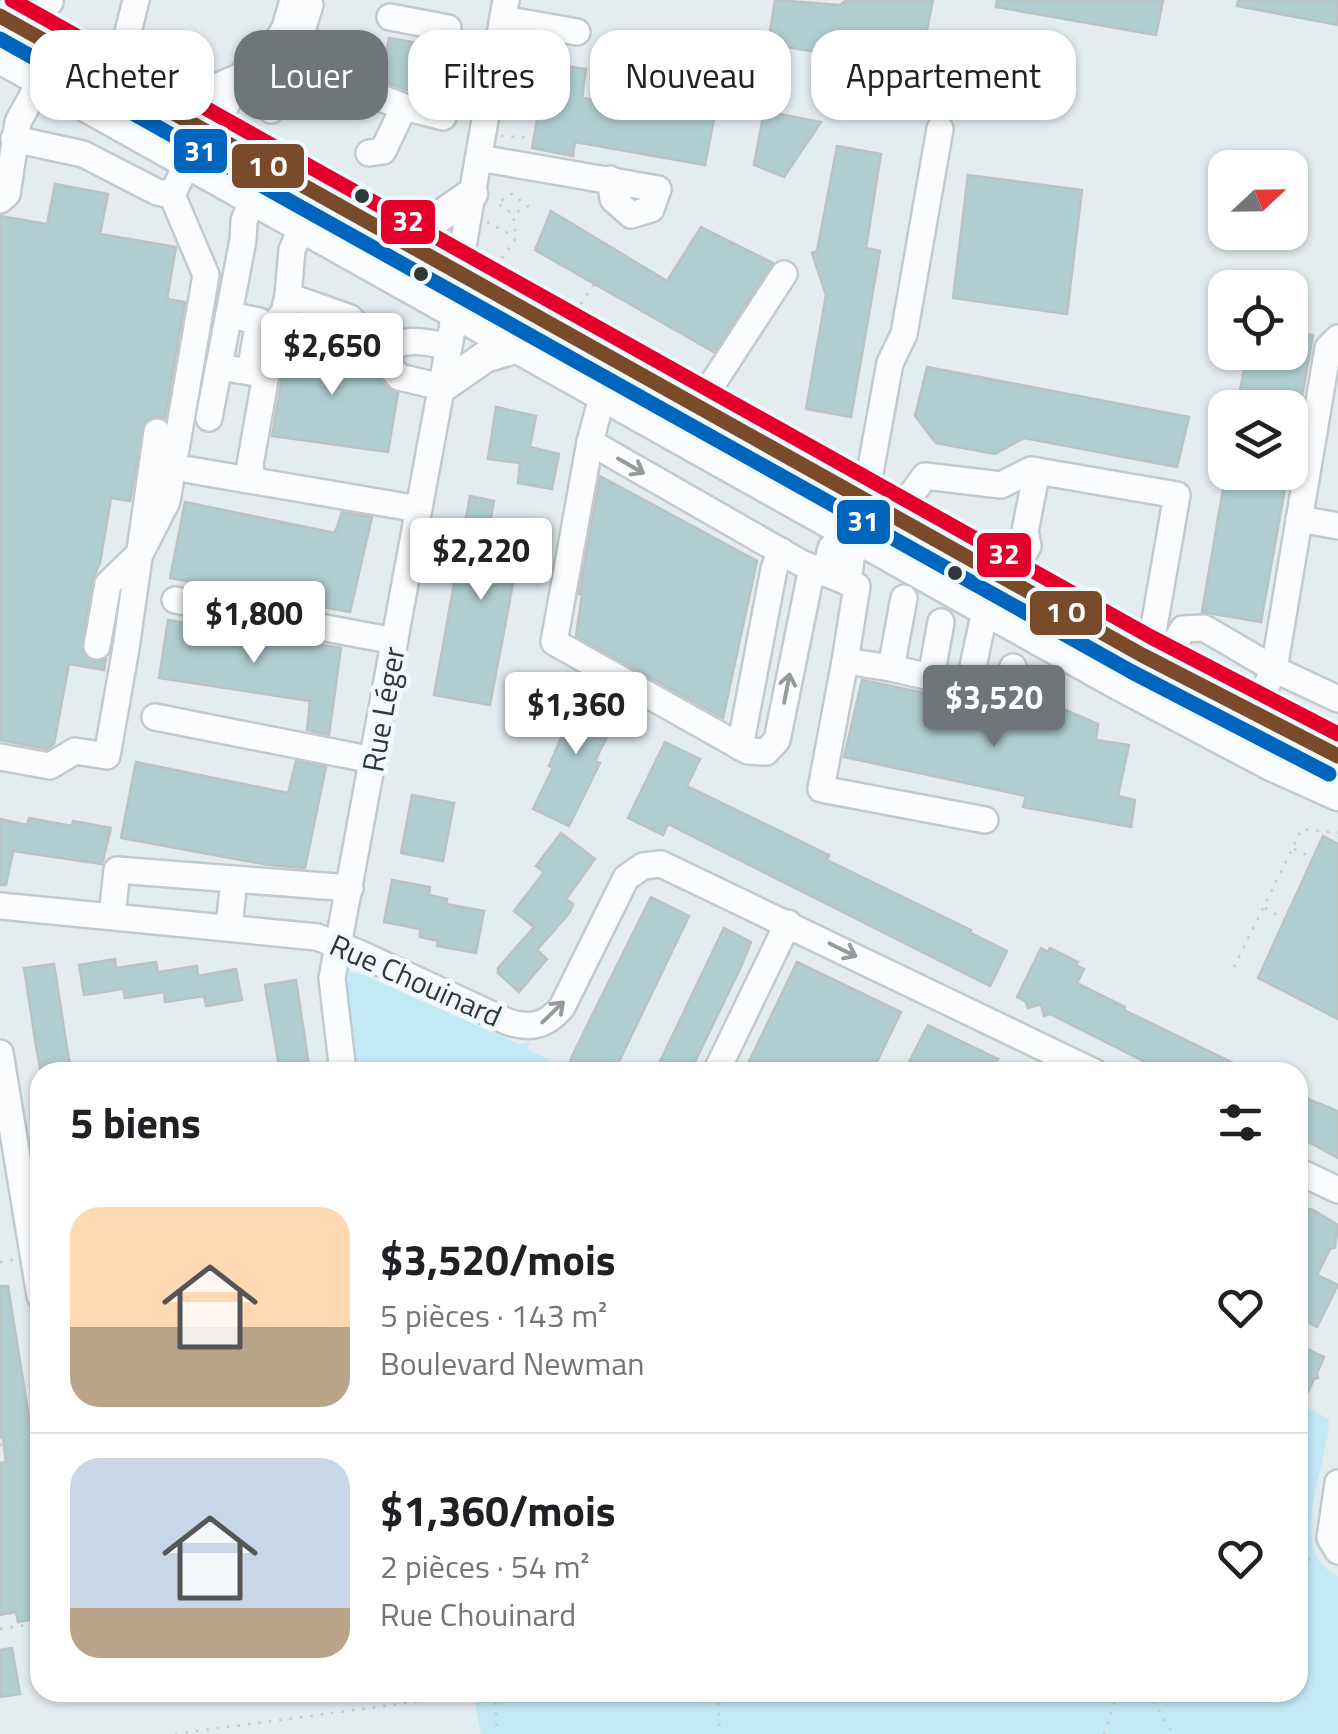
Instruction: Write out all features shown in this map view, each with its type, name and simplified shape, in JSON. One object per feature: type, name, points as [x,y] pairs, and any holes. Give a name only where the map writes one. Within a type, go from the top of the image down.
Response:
[{"type":"main road","points":[[0,16],[30,33]]},
{"type":"main road","points":[[0,58],[30,74]]},
{"type":"main road","points":[[112,120],[1189,722],[1338,796]]},
{"type":"main road","points":[[191,120],[1008,581],[1253,715],[1338,756]]},
{"type":"main road","points":[[391,234],[479,207]]},
{"type":"main road","points":[[442,387],[485,357],[518,347]]},
{"type":"street","points":[[129,30],[136,0]]},
{"type":"street","points":[[298,30],[302,3]]},
{"type":"street","points":[[97,646],[108,584],[141,552],[167,501],[206,275],[172,195],[204,127],[203,111],[218,86],[240,77],[282,34],[302,3]]},
{"type":"street","points":[[504,9],[578,32]]},
{"type":"street","name":"Rue Léger","points":[[342,1062],[331,986],[460,272],[479,207],[478,158],[504,9]]},
{"type":"street","points":[[390,17],[448,28]]},
{"type":"street","points":[[0,200],[7,194],[14,138],[30,98]]},
{"type":"street","points":[[388,101],[408,108]]},
{"type":"street","points":[[370,152],[383,152],[404,107]]},
{"type":"street","points":[[604,394],[590,442],[554,642],[740,746],[762,753],[771,749],[828,574],[830,548],[851,533],[865,500],[890,363],[904,334],[940,128]]},
{"type":"street","points":[[14,138],[66,148],[162,194],[172,195]]},
{"type":"street","points":[[478,158],[610,179]]},
{"type":"street","points":[[208,418],[244,221],[254,199]]},
{"type":"street","points":[[252,480],[250,466],[275,324],[284,312],[292,250],[302,227]]},
{"type":"street","points":[[184,269],[187,232]]},
{"type":"street","points":[[698,406],[784,274]]},
{"type":"street","points":[[288,296],[350,318],[399,377],[442,387]]},
{"type":"street","points":[[1253,715],[1274,669],[1328,348],[1338,338]]},
{"type":"street","points":[[380,354],[392,344],[406,340],[448,346]]},
{"type":"street","points":[[0,758],[50,766],[75,751],[107,756],[157,432]]},
{"type":"street","points":[[590,442],[780,551],[857,586],[821,789],[985,820]]},
{"type":"street","points":[[190,470],[419,509]]},
{"type":"street","points":[[895,517],[925,476],[1002,485],[1030,470],[1178,495],[1153,632],[1152,660]]},
{"type":"street","points":[[1008,581],[1028,546],[1025,531],[1037,471]]},
{"type":"street","points":[[1299,519],[1338,526]]},
{"type":"street","points":[[740,746],[780,551]]},
{"type":"street","points":[[770,591],[828,574]]},
{"type":"street","points":[[890,668],[904,598]]},
{"type":"street","points":[[174,600],[395,641]]},
{"type":"street","points":[[969,686],[988,610]]},
{"type":"street","points":[[931,677],[941,622]]},
{"type":"street","points":[[1152,660],[1179,632],[1194,626],[1204,628],[1338,700]]},
{"type":"street","points":[[844,662],[1006,693],[1013,667]]},
{"type":"street","points":[[155,718],[374,760]]},
{"type":"street","name":"Rue Chouinard","points":[[0,906],[312,936],[339,944],[508,1022],[526,1026],[544,1023],[562,1008],[631,872],[643,866],[665,865],[1073,1062]]},
{"type":"street","points":[[112,916],[117,870],[350,888]]},
{"type":"street","points":[[165,922],[169,874]]},
{"type":"street","points":[[230,928],[234,880]]},
{"type":"street","points":[[721,1062],[788,923]]},
{"type":"street","points":[[0,1053],[30,1200]]},
{"type":"street","points":[[1308,1176],[1338,1190]]},
{"type":"street","points":[[1329,1551],[1338,1484]]},
{"type":"path","points":[[500,136],[534,138]]},
{"type":"path","points":[[512,194],[528,206],[513,214],[497,204],[512,194]]},
{"type":"path","points":[[479,207],[516,238]]},
{"type":"path","points":[[492,272],[516,238],[513,214]]},
{"type":"path","points":[[572,319],[594,284]]},
{"type":"path","points":[[1234,967],[1306,827],[1338,833]]},
{"type":"path","points":[[1292,848],[1313,858]]},
{"type":"path","points":[[1264,907],[1285,918]]},
{"type":"path","points":[[0,1262],[19,1259]]},
{"type":"path","points":[[0,1444],[30,1440]]},
{"type":"path","points":[[0,1630],[30,1625]]},
{"type":"path","points":[[176,1734],[414,1702]]},
{"type":"path","points":[[495,1702],[497,1734]]},
{"type":"path","points":[[718,1702],[720,1734]]},
{"type":"path","points":[[1104,1734],[1115,1702]]},
{"type":"path","points":[[1154,1702],[1173,1734]]},
{"type":"shaded area","points":[[959,576],[1024,604],[1248,727],[1247,730],[1156,690]]},
{"type":"shaded area","points":[[348,972],[361,974],[518,1044],[530,1043],[527,1049],[554,1062],[354,1062],[344,1002]]},
{"type":"shaded area","points":[[1308,1408],[1329,1419],[1311,1528],[1313,1548],[1322,1564],[1338,1576],[1338,1734],[481,1734],[475,1702],[1308,1702]]},
{"type":"building","points":[[775,0],[840,5],[847,0],[933,0],[927,30],[811,30],[811,51],[791,48],[791,30],[770,30]]},
{"type":"building","points":[[997,0],[1163,0],[1156,35],[996,7]]},
{"type":"building","points":[[1238,0],[1338,0],[1338,25],[1237,6]]},
{"type":"building","points":[[389,38],[408,41],[408,90],[388,83]]},
{"type":"building","points":[[570,67],[586,69],[582,98],[590,99],[590,120],[714,120],[705,165],[575,142],[573,156],[532,148],[537,120],[570,120]]},
{"type":"building","points":[[791,116],[821,122],[784,177],[754,165],[762,120],[791,120]]},
{"type":"building","points":[[837,146],[881,154],[866,248],[880,251],[851,417],[806,409],[826,295],[812,253],[817,251]]},
{"type":"building","points":[[968,175],[1082,190],[1067,314],[953,298]]},
{"type":"building","points":[[55,184],[108,194],[100,234],[176,247],[167,299],[185,302],[165,418],[152,417],[144,423],[130,501],[111,498],[100,563],[92,581],[82,651],[93,662],[106,659],[104,670],[69,664],[54,744],[47,749],[0,740],[0,216],[47,224]]},
{"type":"building","points":[[551,211],[667,281],[701,227],[773,263],[714,352],[535,250]]},
{"type":"building","points":[[290,333],[316,335],[371,369],[386,387],[398,393],[388,452],[272,436]]},
{"type":"building","points":[[1308,334],[1313,335],[1308,363]]},
{"type":"building","points":[[927,367],[1189,417],[1177,467],[1024,438],[995,454],[936,443],[915,416]]},
{"type":"building","points":[[1244,370],[1307,370],[1303,390],[1240,390]]},
{"type":"building","points":[[496,407],[536,416],[530,447],[559,454],[552,489],[518,483],[520,463],[488,459]]},
{"type":"building","points":[[600,476],[757,561],[723,718],[576,636],[582,595],[579,594]]},
{"type":"building","points":[[1223,490],[1285,490],[1261,622],[1202,612]]},
{"type":"building","points":[[470,496],[494,501],[490,524],[538,533],[529,580],[514,578],[490,705],[434,695]]},
{"type":"building","points":[[185,502],[335,533],[342,512],[372,517],[350,612],[170,578]]},
{"type":"building","points":[[168,620],[341,648],[329,735],[307,730],[310,701],[159,678]]},
{"type":"building","points":[[862,680],[1042,717],[1045,701],[1098,724],[1096,740],[1129,745],[1118,796],[1135,800],[1131,827],[1023,807],[1026,796],[844,757]]},
{"type":"building","points":[[582,688],[617,705],[610,719],[615,721],[595,761],[600,763],[569,826],[533,809],[553,768],[549,766]]},
{"type":"building","points":[[665,742],[700,759],[687,786],[829,855],[827,860],[1007,951],[990,986],[668,824],[663,835],[628,818]]},
{"type":"building","points":[[296,761],[326,767],[305,868],[121,838],[136,762],[288,793]]},
{"type":"building","points":[[412,795],[454,803],[443,861],[401,853]]},
{"type":"building","points":[[29,818],[111,828],[102,864],[13,851],[6,885],[0,885],[0,819],[27,825]]},
{"type":"building","points":[[561,833],[595,859],[566,899],[573,904],[570,912],[537,950],[547,959],[519,992],[498,973],[498,968],[534,927],[514,911],[544,872],[536,866]]},
{"type":"building","points":[[1323,836],[1338,844],[1338,1019],[1258,978]]},
{"type":"building","points":[[392,880],[430,887],[429,895],[447,899],[446,904],[484,911],[476,953],[437,946],[438,941],[420,937],[420,929],[384,922]]},
{"type":"building","points":[[651,897],[689,916],[619,1062],[570,1062]]},
{"type":"building","points":[[724,928],[751,942],[695,1062],[660,1062]]},
{"type":"building","points":[[1041,948],[1048,952],[1050,948],[1084,969],[1077,983],[1231,1062],[1145,1062],[1050,1014],[1044,1016],[1041,1004],[1028,1008],[1017,997]]},
{"type":"building","points":[[115,959],[116,968],[156,962],[158,972],[197,966],[198,976],[236,969],[242,1000],[206,1006],[204,996],[165,1002],[164,992],[125,998],[123,989],[84,995],[79,965]]},
{"type":"building","points":[[797,962],[901,1012],[877,1062],[749,1062]]},
{"type":"building","points":[[54,964],[70,1062],[39,1062],[24,968]]},
{"type":"building","points":[[296,980],[308,1062],[278,1062],[265,985]]},
{"type":"building","points":[[928,1025],[998,1059],[996,1062],[909,1062]]},
{"type":"building","points":[[1308,1099],[1338,1111],[1338,1158],[1308,1142]]},
{"type":"building","points":[[1308,1209],[1338,1225],[1335,1247],[1330,1249],[1317,1275],[1338,1285],[1317,1327],[1308,1322]]},
{"type":"building","points":[[0,1286],[8,1286],[30,1424],[30,1620],[18,1622],[16,1612],[0,1615],[0,1463],[6,1462],[3,1437],[0,1438]]},
{"type":"building","points":[[1308,1349],[1324,1357],[1318,1378],[1308,1392]]},
{"type":"building","points":[[12,1648],[20,1694],[0,1697],[0,1650]]},
{"type":"transit line","name":"32","points":[[12,0],[1151,637],[1338,734]]},
{"type":"transit line","points":[[0,16],[1142,655],[1338,756]]},
{"type":"transit line","name":"31","points":[[0,39],[1132,672],[1329,774]]}]
